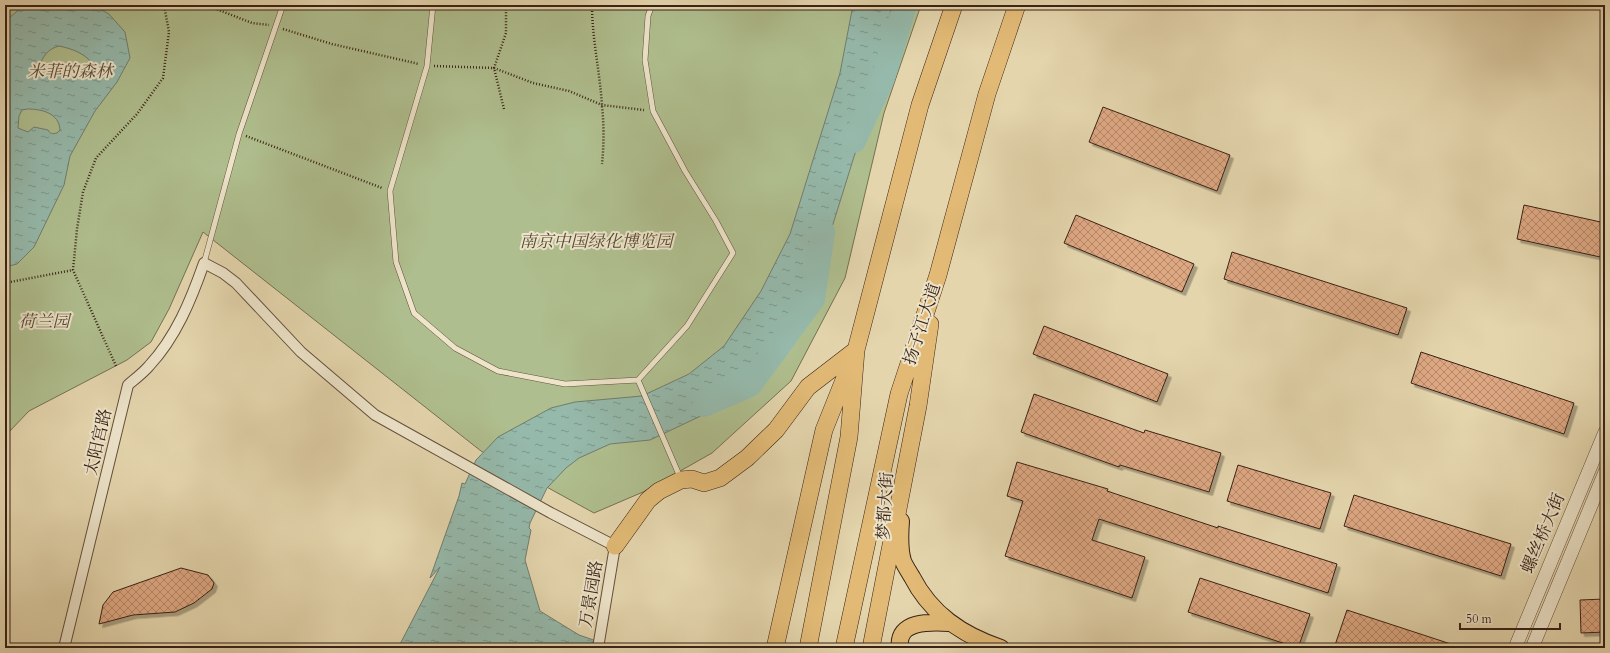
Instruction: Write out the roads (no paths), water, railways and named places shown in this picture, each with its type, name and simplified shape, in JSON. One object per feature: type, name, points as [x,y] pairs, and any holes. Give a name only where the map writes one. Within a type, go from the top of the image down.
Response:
[{"type":"highway","points":[[775,648],[824,430],[856,350],[920,105],[954,5]]},
{"type":"highway","name":"扬子江大道","points":[[844,648],[899,394],[938,275],[987,94],[1017,5]]},
{"type":"highway","points":[[871,648],[918,406],[938,275]]},
{"type":"highway","points":[[615,546],[648,500],[659,491],[681,480],[692,479],[704,483],[720,478],[747,458],[776,430],[808,387],[856,350]]},
{"type":"highway","points":[[808,648],[849,437],[856,350]]},
{"type":"main road","name":"梦都大街","points":[[906,462],[899,536],[903,561],[921,594],[950,623],[992,645],[1001,648]]},
{"type":"main road","points":[[900,648],[901,636],[906,629],[916,624],[931,622],[950,623]]},
{"type":"street","points":[[204,263],[223,273],[236,283],[301,352],[375,415],[550,513],[615,546]]},
{"type":"street","name":"太阳宫路","points":[[64,648],[128,385],[148,367],[165,345],[185,313],[204,263]]},
{"type":"street","name":"螺丝桥大街","points":[[1515,648],[1605,432]]},
{"type":"street","name":"螺丝桥大街","points":[[1532,648],[1605,472]]},
{"type":"street","name":"万景园路","points":[[598,648],[615,546]]},
{"type":"lane","points":[[204,263],[239,134],[284,5]]},
{"type":"lane","points":[[433,5],[427,66],[390,191],[396,262],[414,313],[455,348],[498,371],[565,384],[638,380],[687,326],[733,253],[716,221],[685,171],[653,111],[645,60],[648,16],[652,5]]},
{"type":"lane","points":[[638,380],[681,480]]},
{"type":"water","name":"米菲的森林","points":[[25,5],[94,6],[109,14],[125,32],[130,58],[117,82],[95,111],[70,156],[64,185],[34,247],[17,264],[5,267],[5,25],[10,17]],"holes":[[[59,46],[82,54],[90,60],[94,68],[87,74],[71,71],[45,71],[42,69],[40,64],[42,60],[48,52]],[[27,109],[49,113],[57,120],[60,130],[57,133],[52,134],[48,130],[34,127],[28,132],[18,128],[19,116],[22,110]]]},
{"type":"water","points":[[853,5],[891,5],[890,17],[876,86],[824,253],[793,316],[747,382],[707,413],[650,440],[610,444],[579,458],[566,468],[547,488],[530,523],[529,528],[531,530],[525,560],[540,611],[579,635],[617,648],[398,648],[440,567],[430,578],[459,496],[462,483],[465,484],[476,460],[498,437],[551,408],[575,402],[642,396],[689,374],[724,346],[761,291],[790,234],[840,73]]},
{"type":"waterway","points":[[854,141],[883,78],[905,5]]},
{"type":"waterway","points":[[704,405],[750,385],[813,299],[823,232]]},
{"type":"park label","name":"南京中国绿化博览园","points":[[596,241]]},
{"type":"park label","name":"荷兰园","points":[[44,321]]}]
